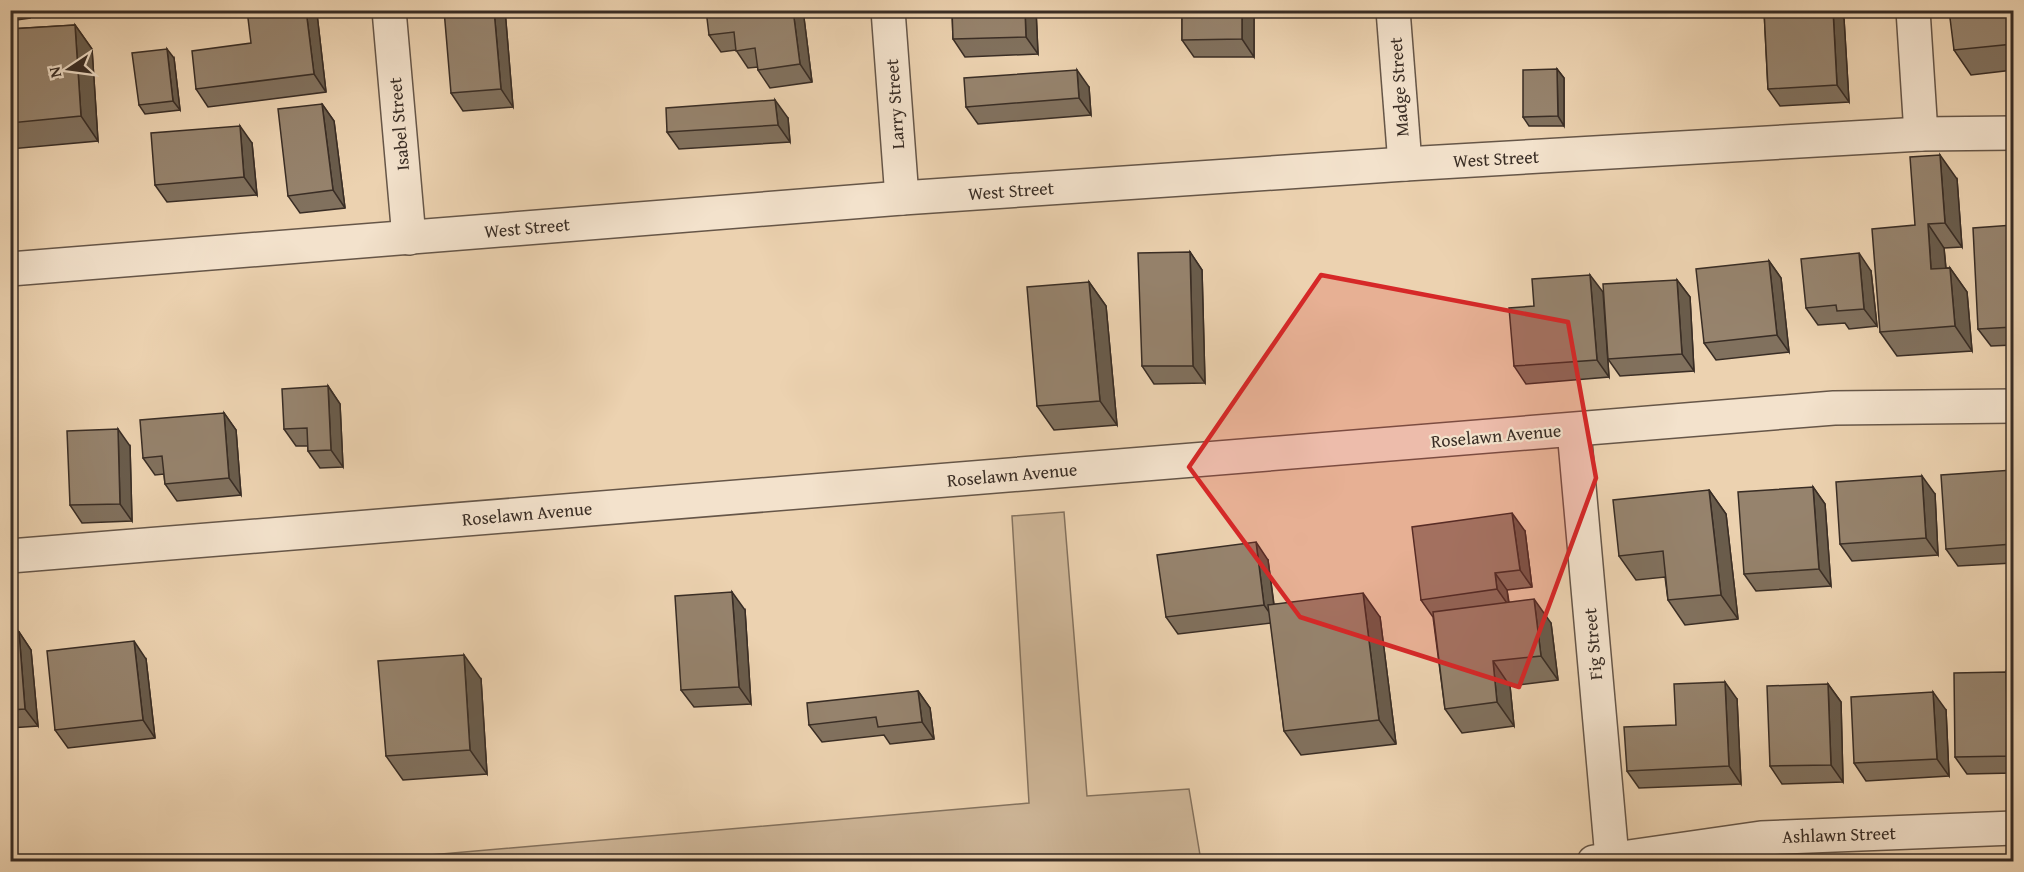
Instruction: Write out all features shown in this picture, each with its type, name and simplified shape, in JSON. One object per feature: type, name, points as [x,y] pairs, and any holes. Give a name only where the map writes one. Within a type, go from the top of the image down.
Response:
[{"type":"street","name":"Isabel Street","points":[[389,10],[409,238]]},
{"type":"street","name":"Larry Street","points":[[888,10],[903,198]]},
{"type":"street","name":"Madge Street","points":[[1393,10],[1405,164]]},
{"type":"street","points":[[1912,10],[1922,134]]},
{"type":"street","name":"West Street","points":[[10,269],[903,198],[1405,164],[1922,134],[2013,133]]},
{"type":"street","name":"Roselawn Avenue","points":[[10,556],[1834,408],[2013,406]]},
{"type":"street","name":"Fig Street","points":[[1574,430],[1603,860]]},
{"type":"street","name":"Ashlawn Street","points":[[1603,860],[1761,838],[2013,828]]},
{"type":"highlighted area","points":[[1321,275],[1568,322],[1596,478],[1519,687],[1300,617],[1189,467]]},
{"type":"shaded area","points":[[1064,512],[1087,796],[1189,789],[1201,861],[361,861],[1029,803],[1012,516]]},
{"type":"building","points":[[247,10],[306,10],[314,74],[196,89],[192,51],[251,43]]},
{"type":"building","points":[[444,10],[494,10],[501,89],[451,93]]},
{"type":"building","points":[[706,10],[793,10],[800,64],[758,70],[755,48],[736,51],[734,32],[709,35]]},
{"type":"building","points":[[952,10],[1025,10],[1026,37],[953,39]]},
{"type":"building","points":[[1182,10],[1242,10],[1242,39],[1182,40]]},
{"type":"building","points":[[1764,10],[1833,10],[1837,85],[1768,89]]},
{"type":"building","points":[[1949,10],[2013,10],[2013,44],[1954,50]]},
{"type":"building","points":[[75,25],[81,116],[10,123],[10,29]]},
{"type":"building","points":[[167,49],[173,101],[139,105],[132,53]]},
{"type":"building","points":[[1557,69],[1558,116],[1523,117],[1523,70]]},
{"type":"building","points":[[1077,70],[1079,98],[966,107],[964,78]]},
{"type":"building","points":[[775,100],[778,125],[667,132],[666,108]]},
{"type":"building","points":[[322,104],[333,190],[288,196],[278,109]]},
{"type":"building","points":[[240,126],[244,177],[155,185],[151,133]]},
{"type":"building","points":[[1940,155],[1945,223],[1928,224],[1931,269],[1950,268],[1955,326],[1880,332],[1872,229],[1915,225],[1910,157]]},
{"type":"building","points":[[2013,225],[2013,327],[1978,329],[1973,228]]},
{"type":"building","points":[[1190,252],[1193,366],[1142,366],[1138,253]]},
{"type":"building","points":[[1859,253],[1864,309],[1837,311],[1836,305],[1806,308],[1801,259]]},
{"type":"building","points":[[1769,261],[1777,335],[1704,343],[1696,269]]},
{"type":"building","points":[[1590,275],[1597,360],[1514,366],[1509,308],[1534,306],[1532,279]]},
{"type":"building","points":[[1677,280],[1682,354],[1608,359],[1603,284]]},
{"type":"building","points":[[1089,282],[1100,401],[1037,406],[1027,287]]},
{"type":"building","points":[[328,386],[331,450],[308,451],[307,428],[284,429],[282,389]]},
{"type":"building","points":[[224,413],[229,478],[165,484],[162,456],[143,458],[140,420]]},
{"type":"building","points":[[118,429],[120,504],[70,505],[67,431]]},
{"type":"building","points":[[2013,470],[2013,544],[1946,549],[1941,475]]},
{"type":"building","points":[[1922,476],[1926,538],[1840,544],[1836,482]]},
{"type":"building","points":[[1813,487],[1819,569],[1744,574],[1738,492]]},
{"type":"building","points":[[1709,490],[1721,595],[1668,600],[1663,551],[1619,556],[1613,500]]},
{"type":"building","points":[[1512,513],[1520,570],[1495,573],[1497,589],[1421,600],[1412,527]]},
{"type":"building","points":[[1256,542],[1264,605],[1166,617],[1157,555]]},
{"type":"building","points":[[732,592],[739,687],[681,690],[675,596]]},
{"type":"building","points":[[1363,593],[1379,720],[1284,731],[1268,605]]},
{"type":"building","points":[[1534,599],[1541,656],[1493,661],[1497,702],[1445,709],[1433,612]]},
{"type":"building","points":[[19,632],[25,709],[10,710],[10,633]]},
{"type":"building","points":[[134,641],[143,720],[55,730],[47,651]]},
{"type":"building","points":[[464,655],[470,750],[386,756],[378,661]]},
{"type":"building","points":[[2006,672],[2007,708],[2013,708],[2013,756],[1955,757],[1954,673]]},
{"type":"building","points":[[1725,682],[1729,766],[1627,771],[1624,727],[1676,725],[1674,684]]},
{"type":"building","points":[[1828,684],[1831,765],[1770,766],[1767,686]]},
{"type":"building","points":[[918,691],[922,722],[878,727],[876,717],[809,725],[807,703]]},
{"type":"building","points":[[1933,692],[1937,759],[1854,763],[1851,697]]}]
